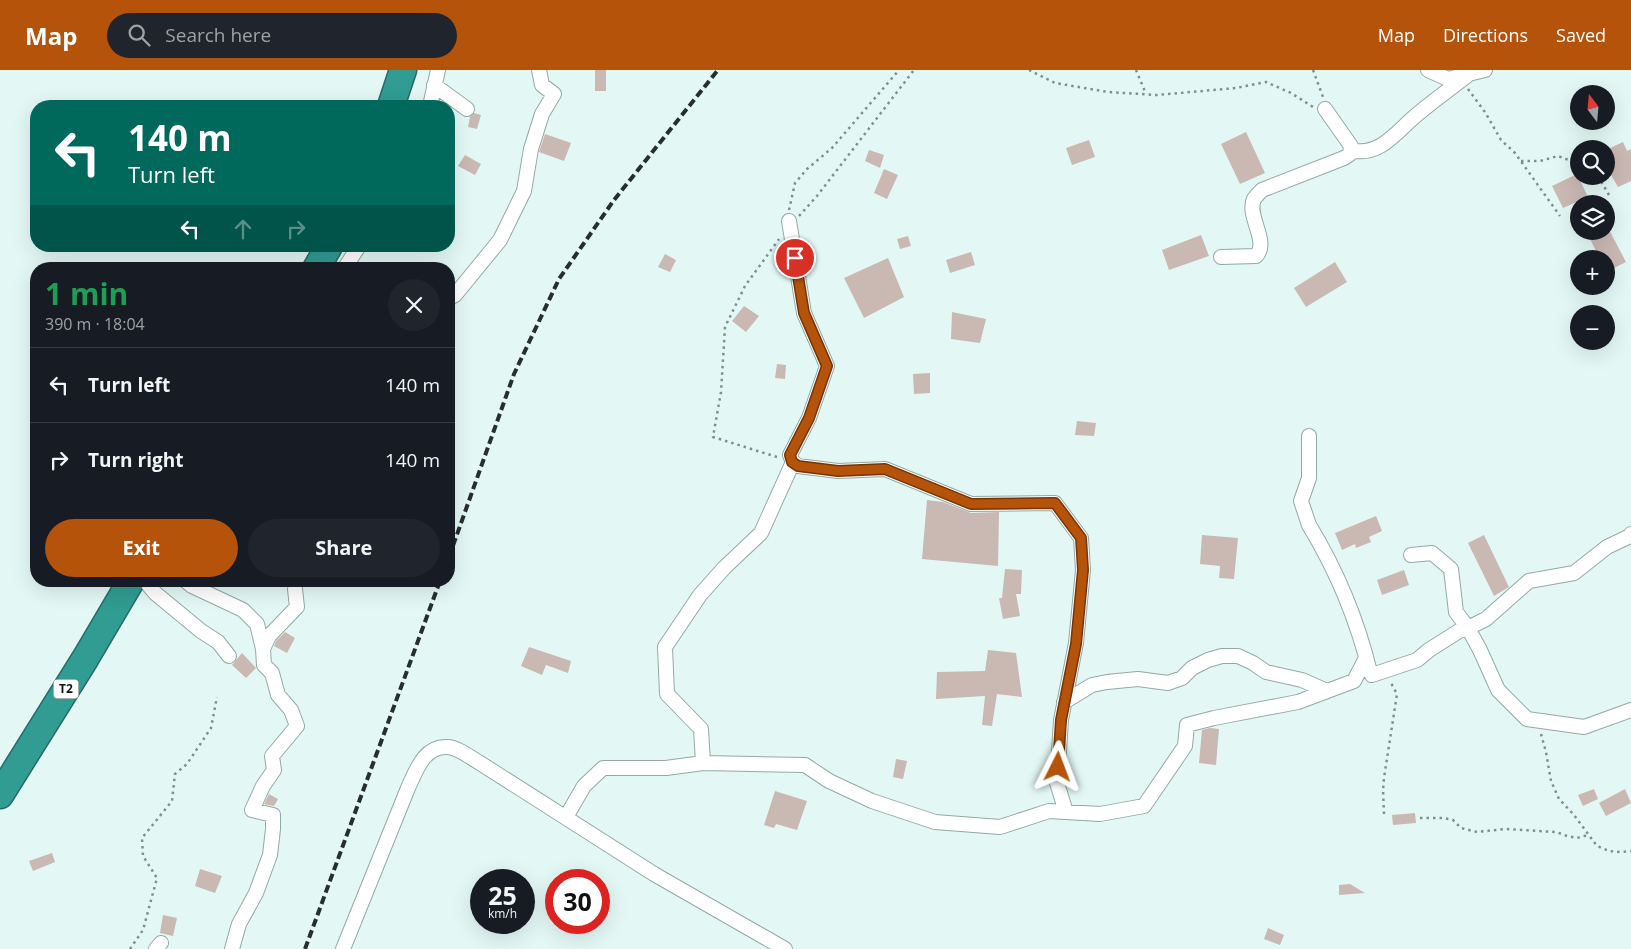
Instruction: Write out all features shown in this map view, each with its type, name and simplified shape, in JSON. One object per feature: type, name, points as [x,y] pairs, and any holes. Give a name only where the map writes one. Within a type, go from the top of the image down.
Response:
[{"type":"highway","points":[[393,100],[403,70]]},
{"type":"highway","name":"T2","points":[[0,795],[127,587]]},
{"type":"street","points":[[431,100],[438,70]]},
{"type":"street","points":[[455,295],[500,240],[524,191],[531,149],[542,114],[554,94],[542,86],[539,70]]},
{"type":"street","points":[[1428,70],[1448,80],[1464,78],[1486,70]]},
{"type":"street","points":[[1351,150],[1360,152],[1372,150],[1390,140],[1413,118],[1464,78]]},
{"type":"street","points":[[434,85],[455,100]]},
{"type":"street","points":[[455,100],[467,109]]},
{"type":"street","points":[[1221,257],[1256,256],[1260,252],[1261,245],[1252,209],[1254,199],[1262,190],[1350,154],[1351,146],[1325,109]]},
{"type":"street","points":[[702,763],[701,729],[667,694],[665,647],[700,595],[724,568],[761,533],[792,462],[790,455],[809,418],[827,366],[804,313],[789,221]]},
{"type":"street","points":[[1309,436],[1309,478],[1300,500],[1301,506],[1309,525],[1336,573],[1362,641],[1370,674],[1374,675],[1418,660],[1428,650],[1459,631],[1486,618],[1529,581],[1574,573],[1607,547],[1631,534]]},
{"type":"street","points":[[792,462],[798,466],[838,471],[885,469],[971,504],[1055,503],[1081,538],[1083,570],[1076,644],[1061,720],[1057,783],[1066,812]]},
{"type":"street","points":[[1411,555],[1432,553],[1451,570],[1456,612],[1468,628],[1480,650],[1498,690],[1527,719],[1584,727],[1631,710]]},
{"type":"street","points":[[151,587],[201,631],[218,642],[229,656]]},
{"type":"street","points":[[194,587],[242,610],[257,624],[263,649],[264,665],[272,672],[278,695],[291,710],[297,726],[272,756],[274,770],[263,786],[252,810],[273,815],[270,854],[256,893],[239,924],[232,949]]},
{"type":"street","points":[[263,649],[269,636],[297,607],[295,589]]},
{"type":"street","points":[[1064,702],[1092,685],[1138,679],[1168,682],[1182,678],[1192,668],[1222,656],[1238,656],[1252,662],[1266,672],[1302,680],[1327,691]]},
{"type":"street","points":[[566,817],[584,786],[603,768],[666,768],[702,763],[804,765],[829,781],[872,801],[935,822],[1000,827],[1048,811],[1100,814],[1144,806],[1185,746],[1187,725],[1298,702],[1354,681],[1366,658]]},
{"type":"street","points":[[343,949],[420,762],[427,754],[437,749],[448,747],[458,751],[566,817],[654,874],[785,949]]},
{"type":"path","points":[[789,221],[789,210],[795,183],[807,169],[832,148],[899,70]]},
{"type":"path","points":[[1029,70],[1055,82],[1108,92],[1146,94],[1236,88],[1266,82],[1291,93],[1318,110],[1325,109],[1325,102],[1313,70]]},
{"type":"path","points":[[1136,70],[1146,94]]},
{"type":"path","points":[[1464,78],[1501,140],[1515,153],[1560,216]]},
{"type":"path","points":[[1521,161],[1540,160],[1558,156],[1570,161]]},
{"type":"path","points":[[1603,185],[1609,195]]},
{"type":"path","points":[[1384,671],[1397,694],[1383,790],[1384,814]]},
{"type":"path","points":[[130,949],[143,930],[157,878],[143,856],[142,838],[172,800],[175,774],[187,764],[211,728],[217,698]]},
{"type":"path","points":[[1537,721],[1546,752],[1551,782],[1558,799],[1574,815],[1597,846],[1610,851],[1631,851]]},
{"type":"path","points":[[1420,818],[1453,820],[1461,828],[1477,832],[1523,830],[1556,832],[1577,838],[1588,835]]},
{"type":"building","points":[[595,70],[606,70],[606,91],[595,91]]},
{"type":"building","points":[[474,113],[481,115],[477,129],[468,127],[470,117]]},
{"type":"building","points":[[1246,132],[1265,173],[1240,184],[1221,144]]},
{"type":"building","points":[[545,134],[571,143],[564,161],[539,152]]},
{"type":"building","points":[[1089,140],[1095,157],[1072,165],[1066,148]]},
{"type":"building","points":[[1623,142],[1627,151],[1631,149],[1631,181],[1618,187],[1615,182],[1615,146]]},
{"type":"building","points":[[869,150],[884,155],[880,168],[865,161]]},
{"type":"building","points":[[465,155],[481,164],[475,175],[458,166]]},
{"type":"building","points":[[884,169],[898,175],[887,199],[874,193]]},
{"type":"building","points":[[1570,177],[1570,185],[1582,185],[1587,195],[1570,195],[1570,205],[1563,208],[1552,186]]},
{"type":"building","points":[[1201,235],[1209,256],[1169,270],[1162,250]]},
{"type":"building","points":[[908,236],[911,246],[900,249],[897,239]]},
{"type":"building","points":[[1590,240],[1614,240],[1626,262],[1615,268],[1615,250],[1596,250]]},
{"type":"building","points":[[971,252],[975,265],[950,273],[946,260]]},
{"type":"building","points":[[665,254],[676,260],[670,272],[658,267]]},
{"type":"building","points":[[888,258],[904,297],[864,318],[844,278]]},
{"type":"building","points":[[1335,262],[1347,282],[1306,307],[1294,288]]},
{"type":"building","points":[[744,306],[759,316],[746,332],[732,321]]},
{"type":"building","points":[[952,312],[986,319],[980,343],[951,339]]},
{"type":"building","points":[[777,364],[786,365],[785,379],[775,378]]},
{"type":"building","points":[[930,373],[930,393],[914,394],[913,374]]},
{"type":"building","points":[[1077,421],[1096,423],[1094,436],[1075,435]]},
{"type":"building","points":[[927,500],[943,502],[971,513],[999,512],[998,566],[922,559]]},
{"type":"building","points":[[1376,516],[1382,531],[1369,537],[1371,542],[1356,548],[1355,544],[1342,550],[1335,533]]},
{"type":"building","points":[[1202,535],[1238,538],[1234,579],[1219,578],[1220,566],[1200,564]]},
{"type":"building","points":[[1484,535],[1509,587],[1494,596],[1468,543]]},
{"type":"building","points":[[1005,569],[1022,570],[1021,594],[1016,594],[1020,616],[1003,619],[999,598],[1002,598]]},
{"type":"building","points":[[1404,570],[1409,585],[1382,595],[1377,580]]},
{"type":"building","points":[[285,632],[295,638],[287,653],[274,646],[276,641]]},
{"type":"building","points":[[529,647],[571,661],[568,673],[546,665],[542,675],[521,666]]},
{"type":"building","points":[[988,650],[1016,653],[1022,697],[997,694],[992,726],[982,725],[985,696],[936,699],[937,672],[985,671]]},
{"type":"building","points":[[242,653],[256,668],[246,678],[232,665]]},
{"type":"building","points":[[1210,728],[1219,729],[1216,765],[1199,763],[1202,730]]},
{"type":"building","points":[[896,759],[907,761],[903,779],[893,777]]},
{"type":"building","points":[[1594,789],[1598,799],[1583,806],[1578,795]]},
{"type":"building","points":[[1625,789],[1631,803],[1606,816],[1599,803]]},
{"type":"building","points":[[775,791],[807,801],[797,830],[776,824],[774,828],[764,825]]},
{"type":"building","points":[[269,794],[278,799],[274,806],[264,804]]},
{"type":"building","points":[[1415,813],[1416,823],[1393,825],[1392,815]]},
{"type":"building","points":[[52,853],[55,862],[33,871],[29,861]]},
{"type":"building","points":[[200,869],[222,876],[215,893],[195,886]]},
{"type":"building","points":[[1350,884],[1365,893],[1339,895],[1339,885]]},
{"type":"building","points":[[163,915],[177,918],[173,936],[160,933]]},
{"type":"building","points":[[1268,928],[1284,935],[1280,945],[1264,939]]},
{"type":"railway","points":[[455,540],[514,374],[559,279],[614,200],[718,70]]},
{"type":"railway","points":[[305,949],[438,587]]},
{"type":"route","points":[[795,258],[804,313],[827,366],[809,418],[790,455],[792,462],[798,466],[838,471],[885,469],[971,504],[1055,503],[1081,538],[1083,570],[1076,644],[1061,720],[1058,767]]}]
